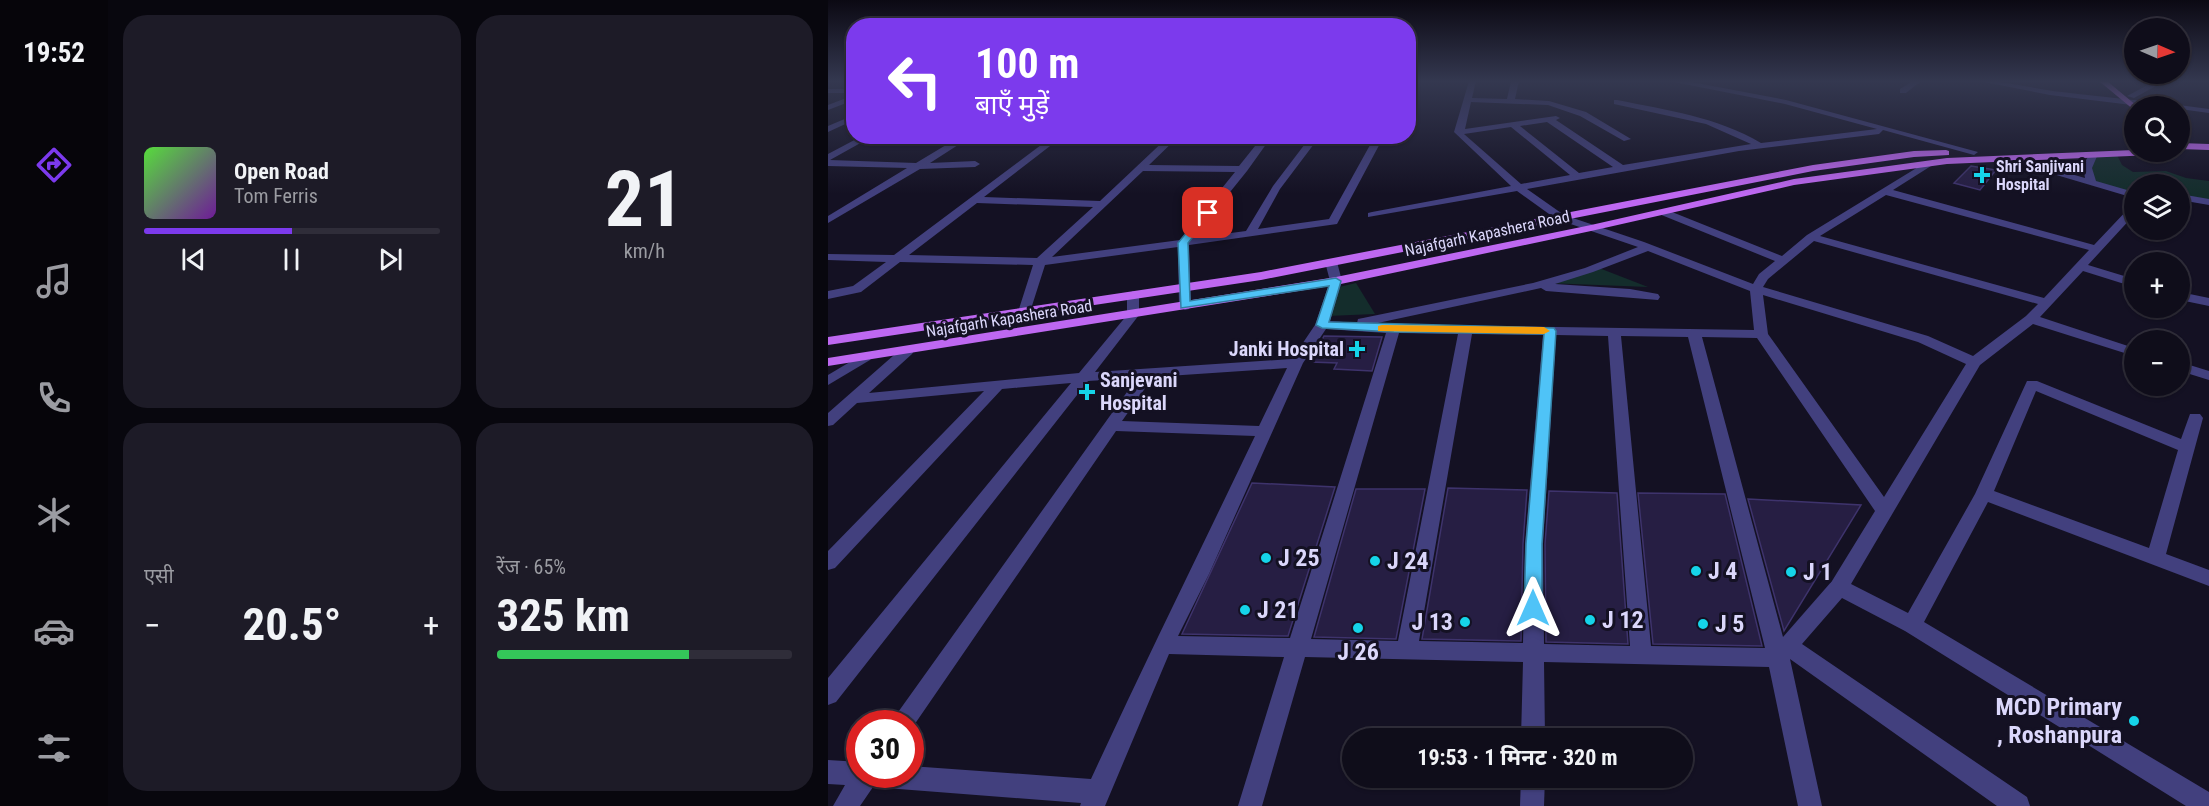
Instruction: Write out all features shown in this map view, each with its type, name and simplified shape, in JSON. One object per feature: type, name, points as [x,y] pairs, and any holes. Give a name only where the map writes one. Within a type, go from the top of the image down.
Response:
[{"type":"main road","name":"Najafgarh Kapashera Road","points":[[828,340],[1185,288],[1331,262],[1813,168],[1914,154],[2124,146]]},
{"type":"main road","points":[[2190,146],[2209,147]]},
{"type":"main road","name":"Najafgarh Kapashera Road","points":[[828,362],[1336,281],[1591,228],[1794,182],[1928,164],[2124,153]]},
{"type":"street","points":[[1458,132],[1462,119]]},
{"type":"street","points":[[1458,132],[1548,119],[1621,168]]},
{"type":"street","points":[[1591,119],[1627,139]]},
{"type":"street","points":[[1695,119],[1720,124],[1740,132],[1759,145]]},
{"type":"street","points":[[1851,119],[1974,152]]},
{"type":"street","points":[[828,129],[846,121]]},
{"type":"street","points":[[1513,124],[1575,176]]},
{"type":"street","points":[[1372,215],[1517,186],[1759,145],[1896,130]]},
{"type":"street","points":[[1458,132],[1517,186],[1560,218],[1648,247],[1755,290],[1923,339],[1974,362]]},
{"type":"street","points":[[828,158],[854,144]]},
{"type":"street","points":[[828,219],[955,144]]},
{"type":"street","points":[[828,295],[854,292],[1048,144]]},
{"type":"street","points":[[1024,312],[1040,262],[1166,144]]},
{"type":"street","points":[[1185,306],[1183,243],[1262,144]]},
{"type":"street","points":[[1250,233],[1276,188],[1310,144]]},
{"type":"street","points":[[828,257],[1040,262],[1333,222],[1376,144]]},
{"type":"street","points":[[2092,183],[2087,172],[2087,164],[2094,154]]},
{"type":"street","points":[[2008,159],[2124,192]]},
{"type":"street","points":[[828,163],[920,166],[975,164]]},
{"type":"street","points":[[1884,510],[1761,334],[1755,290],[1763,277],[1811,237],[1928,164]]},
{"type":"street","points":[[1141,168],[1244,169]]},
{"type":"street","points":[[1884,191],[2097,249]]},
{"type":"street","points":[[2190,199],[2209,202]]},
{"type":"street","points":[[974,200],[1102,204]]},
{"type":"street","points":[[1664,212],[1784,260]]},
{"type":"street","points":[[1783,652],[1839,587],[1974,362],[2031,319],[2124,220]]},
{"type":"street","points":[[1811,237],[2046,302]]},
{"type":"street","points":[[1342,326],[1535,286],[1589,270],[1648,247]]},
{"type":"street","points":[[924,780],[1095,799],[1163,645],[1199,574],[1296,363],[1322,325],[1336,281],[1331,262]]},
{"type":"street","points":[[2080,266],[2124,280]]},
{"type":"street","points":[[1535,286],[1642,294],[1654,297]]},
{"type":"street","points":[[828,695],[1133,315],[1133,296]]},
{"type":"street","points":[[2190,298],[2209,302]]},
{"type":"street","points":[[2031,319],[2124,349]]},
{"type":"street","points":[[1322,325],[1394,329],[1761,334]]},
{"type":"street","points":[[1250,806],[1394,329]]},
{"type":"street","points":[[1407,650],[1466,329]]},
{"type":"street","points":[[1533,728],[1534,544],[1550,331]]},
{"type":"street","points":[[1614,332],[1641,655]]},
{"type":"street","points":[[1694,334],[1783,652],[1812,804]]},
{"type":"street","points":[[828,421],[907,351]]},
{"type":"street","points":[[828,381],[865,357]]},
{"type":"street","points":[[853,399],[1083,377],[1296,363]]},
{"type":"street","points":[[2190,369],[2209,376]]},
{"type":"street","points":[[913,710],[1148,373]]},
{"type":"street","points":[[1912,625],[1984,494],[2032,384],[2187,447]]},
{"type":"street","points":[[828,563],[836,545],[998,385]]},
{"type":"street","points":[[2156,558],[2195,418]]},
{"type":"street","points":[[1111,426],[1265,431]]},
{"type":"street","points":[[1984,494],[2209,578]]},
{"type":"street","points":[[1839,587],[1912,625],[2209,806]]},
{"type":"street","points":[[1163,645],[1534,654],[1641,655],[1783,652],[2018,806]]},
{"type":"street","points":[[828,772],[846,773]]},
{"type":"street","points":[[845,806],[858,788]]},
{"type":"street","points":[[1532,806],[1533,788]]},
{"type":"green space","points":[[2117,155],[2122,165],[2133,172],[2166,171],[2175,174],[2124,174],[2124,191],[2094,183],[2087,172],[2093,156]]},
{"type":"green space","points":[[2190,179],[2209,181],[2209,202],[2190,199]]},
{"type":"green space","points":[[1599,268],[1648,287],[1547,283]]},
{"type":"green space","points":[[1356,283],[1375,314],[1328,316],[1335,288]]},
{"type":"building","points":[[1971,166],[1996,170],[1980,190],[1954,183]]},
{"type":"building","points":[[1324,336],[1382,337],[1372,371],[1334,369],[1337,363],[1311,362]]},
{"type":"building","points":[[1252,483],[1335,487],[1288,636],[1182,634]]},
{"type":"building","points":[[1448,488],[1527,490],[1523,544],[1521,641],[1422,639]]},
{"type":"building","points":[[1356,489],[1425,489],[1396,639],[1314,637]]},
{"type":"building","points":[[1549,491],[1617,493],[1628,644],[1546,642],[1545,544]]},
{"type":"building","points":[[1638,493],[1725,494],[1762,646],[1653,644]]},
{"type":"building","name":"J 1","points":[[1748,499],[1861,505],[1784,631]]},
{"type":"slow traffic","points":[[1382,328],[1544,331]]},
{"type":"place","name":"Shri Sanjivani Hospital","points":[[1982,175]]},
{"type":"place","name":"Janki Hospital","points":[[1357,349]]},
{"type":"place","name":"Sanjevani Hospital","points":[[1087,392]]},
{"type":"place","name":"J 25","points":[[1266,558]]},
{"type":"place","name":"J 24","points":[[1375,561]]},
{"type":"place","name":"J 4","points":[[1696,571]]},
{"type":"place","name":"J 1","points":[[1791,572]]},
{"type":"place","name":"J 21","points":[[1245,610]]},
{"type":"place","name":"J 12","points":[[1590,620]]},
{"type":"place","name":"J 13","points":[[1465,622]]},
{"type":"place","name":"J 5","points":[[1703,624]]},
{"type":"place","name":"J 26","points":[[1358,628]]},
{"type":"place","name":"MCD Primary , Roshanpura","points":[[2134,721]]},
{"type":"route","points":[[1208,213],[1183,243],[1185,306],[1336,281],[1322,325],[1394,329],[1550,331],[1538,517],[1534,544],[1533,608]]}]
